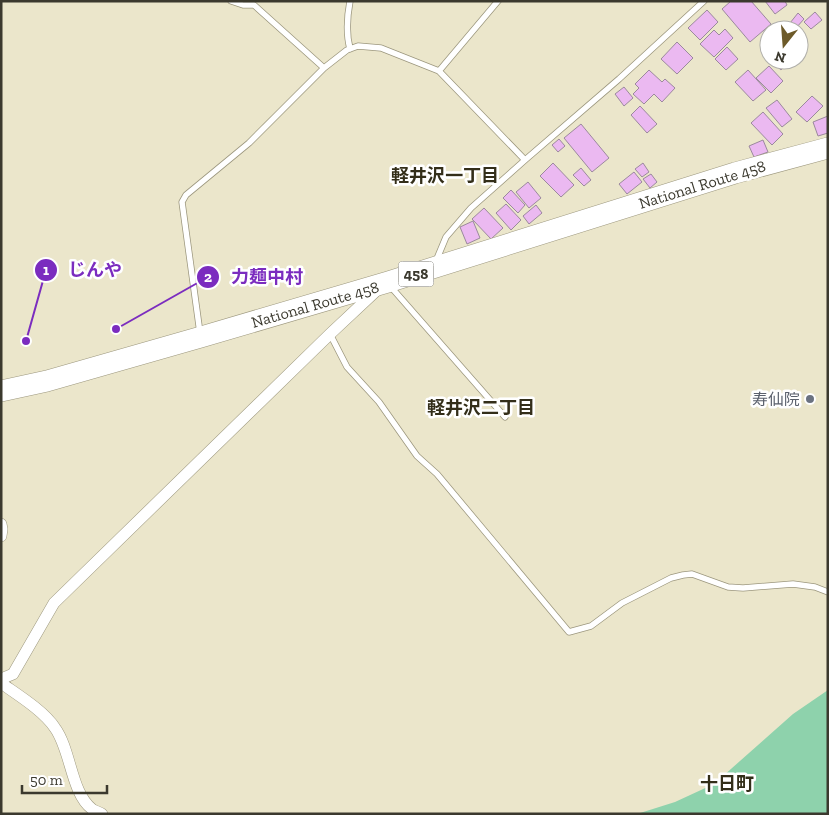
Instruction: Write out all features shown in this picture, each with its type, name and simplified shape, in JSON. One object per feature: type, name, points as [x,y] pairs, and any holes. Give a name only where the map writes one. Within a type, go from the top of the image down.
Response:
[{"type":"highway","name":"National Route 458","points":[[1,391],[201,337],[386,283],[735,173],[828,148]]},
{"type":"street","points":[[1,679],[12,674],[54,603],[330,334],[386,283]]},
{"type":"street","points":[[1,524],[1,536]]},
{"type":"street","points":[[1,683],[43,715],[55,727],[63,742],[76,784],[83,799],[92,810],[102,814]]},
{"type":"lane","points":[[231,1],[243,6],[255,3],[324,68]]},
{"type":"lane","points":[[350,1],[348,10],[348,38],[350,49]]},
{"type":"lane","points":[[439,71],[498,1]]},
{"type":"lane","points":[[432,269],[446,237],[471,208],[619,79],[704,1]]},
{"type":"lane","points":[[201,337],[182,202],[186,195],[249,143],[324,68],[350,49],[358,46],[381,48],[439,71],[525,160]]},
{"type":"lane","points":[[386,283],[505,418]]},
{"type":"lane","points":[[330,334],[347,367],[380,402],[417,456],[437,474],[569,632],[590,626],[622,603],[671,578],[683,575],[692,574],[728,587],[743,588],[793,584],[815,587],[828,592]]},
{"type":"green space","points":[[828,690],[828,814],[637,814],[675,802],[714,784],[793,714]]},
{"type":"building","points":[[731,1],[751,1],[768,20],[759,20],[759,34],[750,42],[722,9]]},
{"type":"building","points":[[765,1],[785,1],[787,5],[775,14]]},
{"type":"building","points":[[707,10],[718,22],[700,40],[688,28]]},
{"type":"building","points":[[815,12],[822,20],[811,29],[809,27],[809,20],[806,20]]},
{"type":"building","points":[[798,13],[804,19],[803,20],[792,20]]},
{"type":"building","points":[[725,29],[733,38],[714,57],[700,44],[714,30],[719,35]]},
{"type":"building","points":[[677,42],[693,58],[677,74],[661,59]]},
{"type":"building","points":[[727,47],[738,59],[726,70],[715,59]]},
{"type":"building","points":[[649,70],[662,82],[665,79],[675,88],[662,102],[654,94],[644,104],[633,94],[639,88],[635,84]]},
{"type":"building","points":[[748,70],[766,90],[753,101],[735,82]]},
{"type":"building","points":[[765,70],[773,70],[783,81],[771,93],[756,78]]},
{"type":"building","points":[[624,87],[633,98],[624,106],[615,94]]},
{"type":"building","points":[[812,96],[823,106],[807,122],[796,112]]},
{"type":"building","points":[[777,100],[792,119],[782,127],[766,108]]},
{"type":"building","points":[[640,106],[657,124],[647,133],[631,115]]},
{"type":"building","points":[[763,112],[783,134],[772,145],[751,123]]},
{"type":"building","points":[[828,116],[828,133],[818,136],[813,122]]},
{"type":"building","points":[[581,124],[609,158],[592,172],[564,138]]},
{"type":"building","points":[[559,139],[565,146],[558,152],[552,145]]},
{"type":"building","points":[[763,140],[768,152],[754,157],[749,146]]},
{"type":"building","points":[[553,163],[574,185],[561,197],[540,176]]},
{"type":"building","points":[[643,163],[649,172],[642,177],[635,169]]},
{"type":"building","points":[[581,168],[591,180],[584,186],[573,175]]},
{"type":"building","points":[[634,172],[642,182],[627,194],[619,184]]},
{"type":"building","points":[[651,174],[657,182],[650,188],[643,179]]},
{"type":"building","points":[[528,182],[541,198],[529,208],[516,192]]},
{"type":"building","points":[[511,190],[525,205],[518,213],[503,198]]},
{"type":"building","points":[[506,204],[521,220],[511,230],[496,213]]},
{"type":"building","points":[[536,205],[542,213],[529,224],[523,216]]},
{"type":"building","points":[[484,208],[503,228],[491,239],[472,219]]},
{"type":"building","points":[[473,221],[480,238],[467,244],[460,227]]},
{"type":"place","name":"力麺中村","points":[[116,329]]},
{"type":"place","name":"じんや","points":[[26,341]]},
{"type":"place","name":"寿仙院","points":[[810,399]]},
{"type":"district","name":"軽井沢一丁目","points":[[445,176]]},
{"type":"district","name":"軽井沢二丁目","points":[[481,408]]},
{"type":"district","name":"十日町","points":[[727,784]]}]
